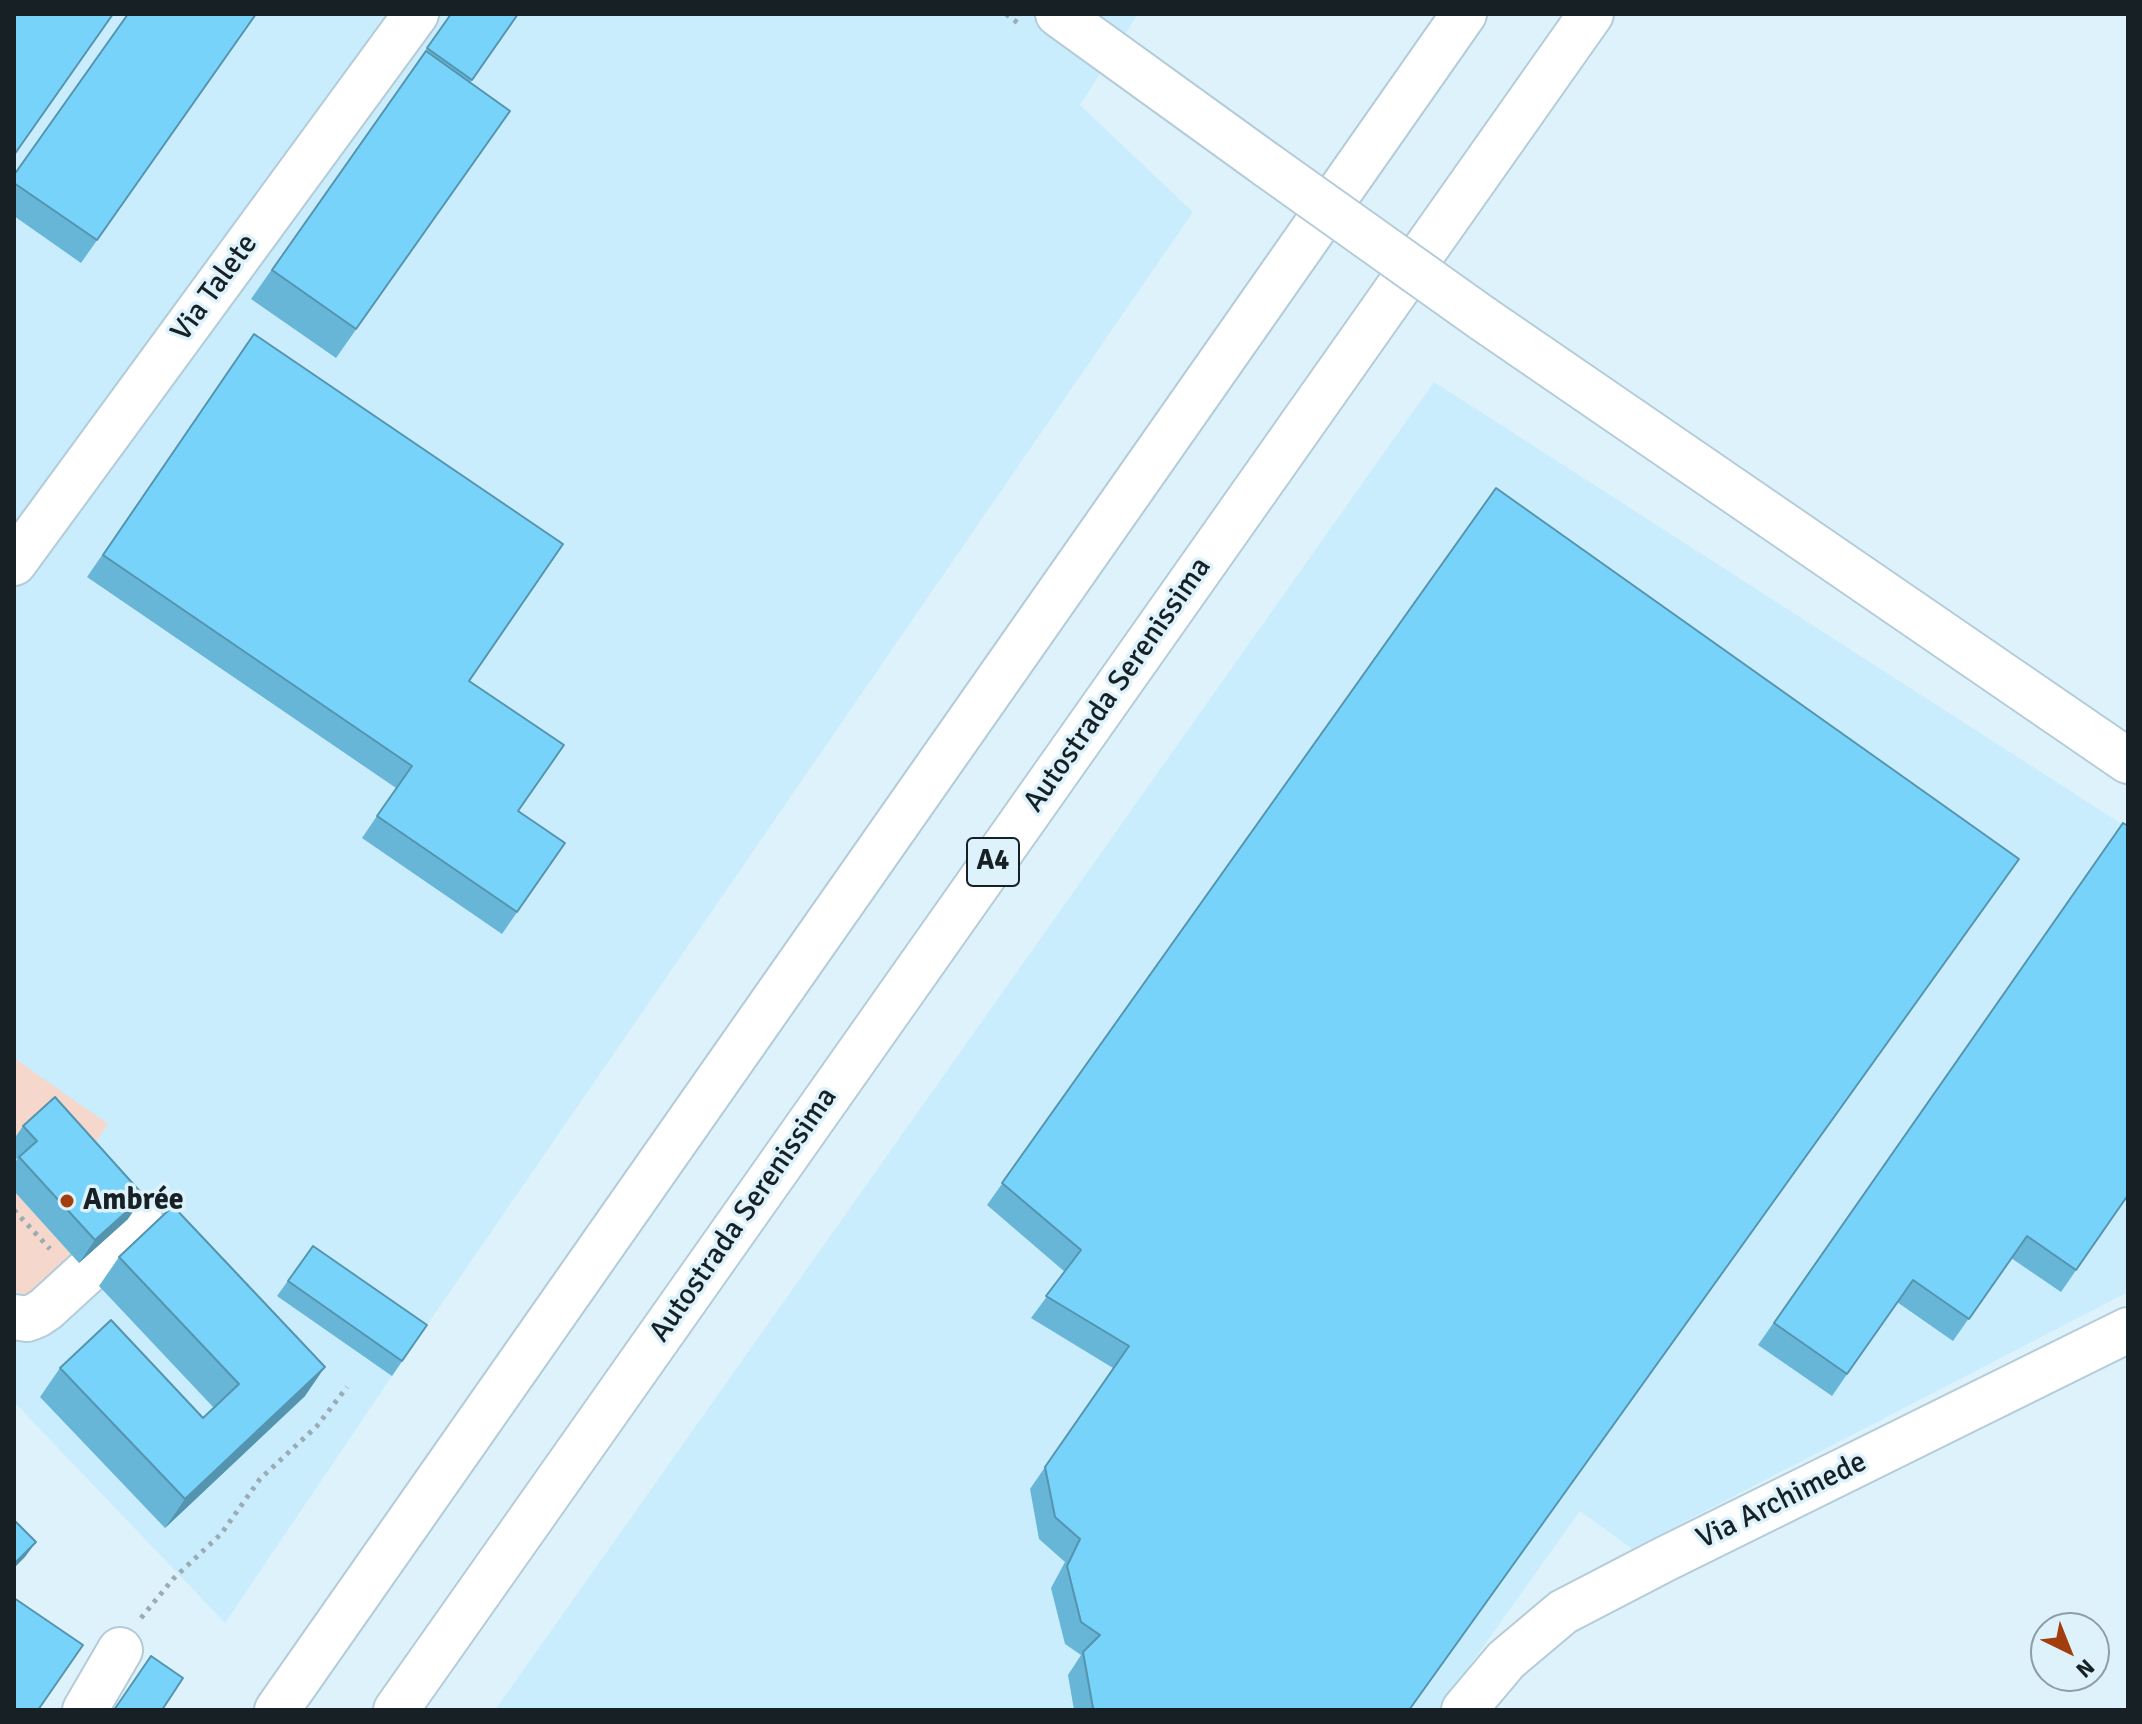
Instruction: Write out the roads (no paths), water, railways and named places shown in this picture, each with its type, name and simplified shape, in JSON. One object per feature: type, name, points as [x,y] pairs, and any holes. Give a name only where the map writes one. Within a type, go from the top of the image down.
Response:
[{"type":"main road","name":"Via Talete","points":[[14,563],[416,14]]},
{"type":"main road","points":[[1058,14],[1482,318],[2128,761]]},
{"type":"main road","points":[[277,1710],[1464,14]]},
{"type":"main road","name":"Autostrada Serenissima","points":[[396,1710],[1591,14]]},
{"type":"main road","points":[[14,1317],[27,1319],[46,1309],[141,1222]]},
{"type":"main road","name":"Via Archimede","points":[[1464,1710],[1506,1660],[1563,1612],[2128,1330]]},
{"type":"main road","points":[[85,1710],[118,1654]]},
{"type":"place","name":"Ambrée","points":[[67,1201]]}]
